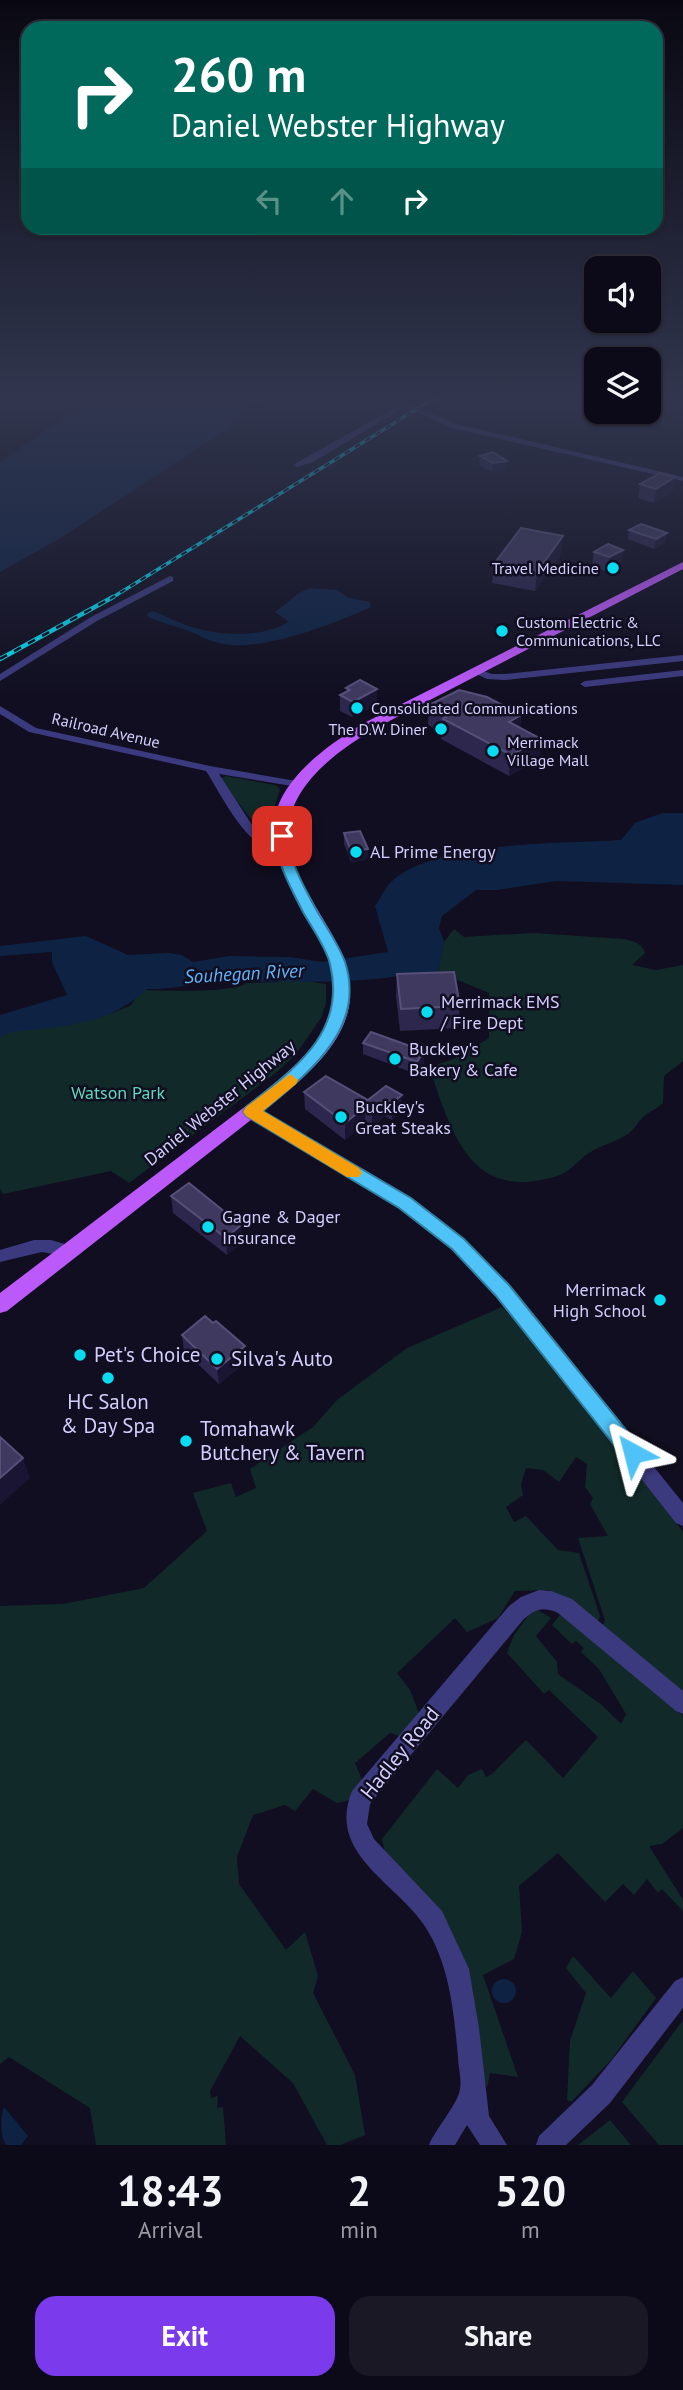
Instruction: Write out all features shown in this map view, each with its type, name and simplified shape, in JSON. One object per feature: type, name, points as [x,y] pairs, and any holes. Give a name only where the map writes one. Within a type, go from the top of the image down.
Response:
[{"type":"main road","name":"Daniel Webster Highway","points":[[0,1305],[252,1112],[308,1065],[330,1035],[342,998],[338,962],[292,877],[282,850],[286,809],[298,784],[320,759],[340,743],[683,565]]},
{"type":"street","points":[[0,678],[94,619],[170,579]]},
{"type":"street","points":[[475,671],[496,677],[681,661]]},
{"type":"street","points":[[585,684],[683,673]]},
{"type":"street","name":"Railroad Avenue","points":[[0,709],[33,730],[209,769],[298,784]]},
{"type":"street","points":[[209,769],[253,833],[262,842],[282,850]]},
{"type":"street","points":[[252,1112],[405,1203],[458,1244],[510,1300],[683,1517]]},
{"type":"street","points":[[0,1256],[51,1244],[69,1251]]},
{"type":"street","name":"Hadley Road","points":[[495,2145],[478,2122],[457,1969],[434,1919],[366,1847],[356,1824],[360,1799],[516,1613],[534,1599],[545,1598],[565,1606],[683,1704]]},
{"type":"street","points":[[548,2145],[601,2094],[683,1989]]},
{"type":"street","points":[[441,2145],[473,2095]]},
{"type":"green space","points":[[226,776],[275,785],[280,789],[269,825],[257,827],[220,779]]},
{"type":"green space","points":[[454,929],[464,937],[534,933],[624,939],[639,945],[645,953],[632,965],[656,970],[683,965],[683,1061],[664,1076],[663,1103],[644,1116],[628,1134],[589,1153],[560,1175],[529,1182],[505,1180],[485,1171],[469,1157],[457,1138],[429,1067],[454,1059],[489,1038],[489,993],[438,972],[444,942]]},
{"type":"green space","name":"Watson Park","points":[[283,978],[326,984],[326,1003],[321,1018],[296,1054],[277,1072],[129,1183],[111,1171],[3,1194],[0,1189],[0,1031],[109,1014],[130,1006],[143,990],[214,990],[246,983],[281,982]]},
{"type":"green space","points":[[502,1307],[581,1393],[683,1532],[683,1704],[599,1634],[605,1620],[578,1538],[608,1536],[590,1504],[593,1498],[585,1487],[587,1464],[576,1457],[559,1482],[543,1470],[526,1468],[521,1485],[523,1495],[506,1507],[514,1522],[526,1516],[558,1550],[579,1553],[600,1616],[597,1624],[549,1590],[515,1591],[498,1618],[467,1632],[455,1618],[397,1673],[410,1690],[419,1713],[402,1737],[390,1733],[355,1763],[363,1782],[350,1800],[337,1803],[313,1789],[295,1811],[285,1805],[253,1815],[237,1857],[239,1884],[286,1950],[305,1932],[318,1976],[313,1993],[355,2075],[365,2135],[340,2145],[327,2145],[293,2083],[240,2036],[210,2091],[211,2098],[218,2096],[217,2108],[223,2107],[226,2145],[96,2145],[90,2108],[9,2057],[0,2064],[0,1606],[63,1604],[144,1588],[207,1531],[193,1493],[231,1483],[236,1497],[256,1488],[250,1469],[313,1427],[337,1400],[407,1348]]},
{"type":"green space","points":[[534,1608],[551,1618],[536,1636],[557,1662],[558,1674],[602,1705],[621,1724],[626,1714],[599,1669],[581,1652],[584,1648],[576,1641],[572,1644],[552,1625],[563,1611],[683,1716],[683,1828],[662,1844],[649,1846],[683,1900],[683,1911],[662,1889],[658,1893],[647,1879],[634,1895],[623,1884],[605,1902],[558,1853],[519,1886],[522,1932],[514,1959],[483,1975],[518,2077],[490,2073],[487,2088],[476,2061],[474,2011],[386,1857],[382,1839],[437,1769],[458,1788],[468,1775],[482,1769],[486,1777],[492,1774],[526,1740],[563,1778],[598,1737],[549,1690],[544,1694],[507,1653],[514,1635]]},
{"type":"green space","points":[[573,1956],[611,1998],[633,1971],[656,1998],[611,2060],[571,2102],[567,2100],[570,2041],[586,1993],[566,1968]]},
{"type":"green space","points":[[683,2020],[683,2145],[659,2145],[622,2102]]},
{"type":"green space","points":[[610,2120],[631,2145],[578,2145]]},
{"type":"water","points":[[0,499],[120,499],[59,539],[0,572]]},
{"type":"water","points":[[310,588],[337,590],[349,598],[370,602],[371,607],[302,634],[246,645],[214,642],[148,617],[147,614],[153,611],[183,624],[209,631],[237,634],[265,631],[289,622],[275,612]]},
{"type":"water","name":"Souhegan River","points":[[662,813],[683,813],[683,885],[556,881],[497,890],[476,890],[442,916],[439,928],[444,942],[438,972],[407,982],[398,976],[328,982],[210,983],[147,989],[133,1001],[101,1017],[66,1026],[11,1032],[0,1037],[0,1015],[67,995],[52,962],[52,952],[0,956],[0,946],[86,936],[128,955],[168,953],[182,955],[193,962],[229,956],[290,957],[322,962],[388,952],[375,906],[390,883],[410,869],[436,859],[499,847],[621,840],[635,823]]},
{"type":"water","points":[[504,1979],[513,1982],[516,1991],[513,2000],[504,2003],[495,2000],[492,1991],[495,1982]]},
{"type":"water","points":[[4,2107],[28,2136],[21,2145],[6,2145],[4,2141],[1,2126]]},
{"type":"building","points":[[641,524],[667,533],[656,539],[629,530]]},
{"type":"building","points":[[521,528],[563,536],[537,572],[494,564]]},
{"type":"building","points":[[608,544],[623,550],[609,557],[594,552]]},
{"type":"building","points":[[360,680],[377,689],[353,702],[340,695],[350,690],[346,688]]},
{"type":"building","points":[[459,690],[487,697],[521,715],[509,722],[541,739],[511,755],[443,719],[449,715],[429,705]]},
{"type":"building","points":[[360,831],[368,849],[351,851],[344,833]]},
{"type":"building","points":[[454,972],[460,1006],[401,1009],[397,974]]},
{"type":"building","points":[[371,1032],[424,1051],[417,1062],[363,1043]]},
{"type":"building","points":[[326,1076],[368,1100],[386,1086],[402,1095],[392,1103],[385,1099],[372,1110],[366,1106],[345,1123],[304,1092]]},
{"type":"building","points":[[189,1183],[241,1225],[226,1238],[171,1196]]},
{"type":"building","points":[[205,1316],[213,1323],[216,1321],[245,1346],[217,1369],[182,1335]]},
{"type":"building","points":[[0,1437],[23,1458],[0,1478]]},
{"type":"railway","points":[[110,599],[271,499]]},
{"type":"railway","points":[[0,659],[113,597]]},
{"type":"slow traffic","points":[[290,1080],[252,1112],[353,1173]]},
{"type":"place","name":"Travel Medicine","points":[[613,568]]},
{"type":"place","name":"Custom Electric & Communications, LLC","points":[[502,631]]},
{"type":"place","name":"Consolidated Communications","points":[[357,708]]},
{"type":"place","name":"The D.W. Diner","points":[[441,729]]},
{"type":"place","name":"Merrimack Village Mall","points":[[493,751]]},
{"type":"place","name":"AL Prime Energy","points":[[356,852]]},
{"type":"place","name":"Merrimack EMS / Fire Dept","points":[[427,1012]]},
{"type":"place","name":"Buckley's Bakery & Cafe","points":[[395,1059]]},
{"type":"place","name":"Buckley's Great Steaks","points":[[341,1117]]},
{"type":"place","name":"Gagne & Dager Insurance","points":[[208,1227]]},
{"type":"place","name":"Merrimack High School","points":[[660,1300]]},
{"type":"place","name":"Pet's Choice","points":[[80,1355]]},
{"type":"place","name":"Silva's Auto","points":[[217,1359]]},
{"type":"place","name":"HC Salon & Day Spa","points":[[108,1378]]},
{"type":"place","name":"Tomahawk Butchery & Tavern","points":[[186,1441]]},
{"type":"route","points":[[282,836],[282,850],[292,877],[338,962],[342,998],[330,1035],[308,1065],[252,1112],[405,1203],[432,1221],[458,1244],[502,1290],[633,1453]]}]
